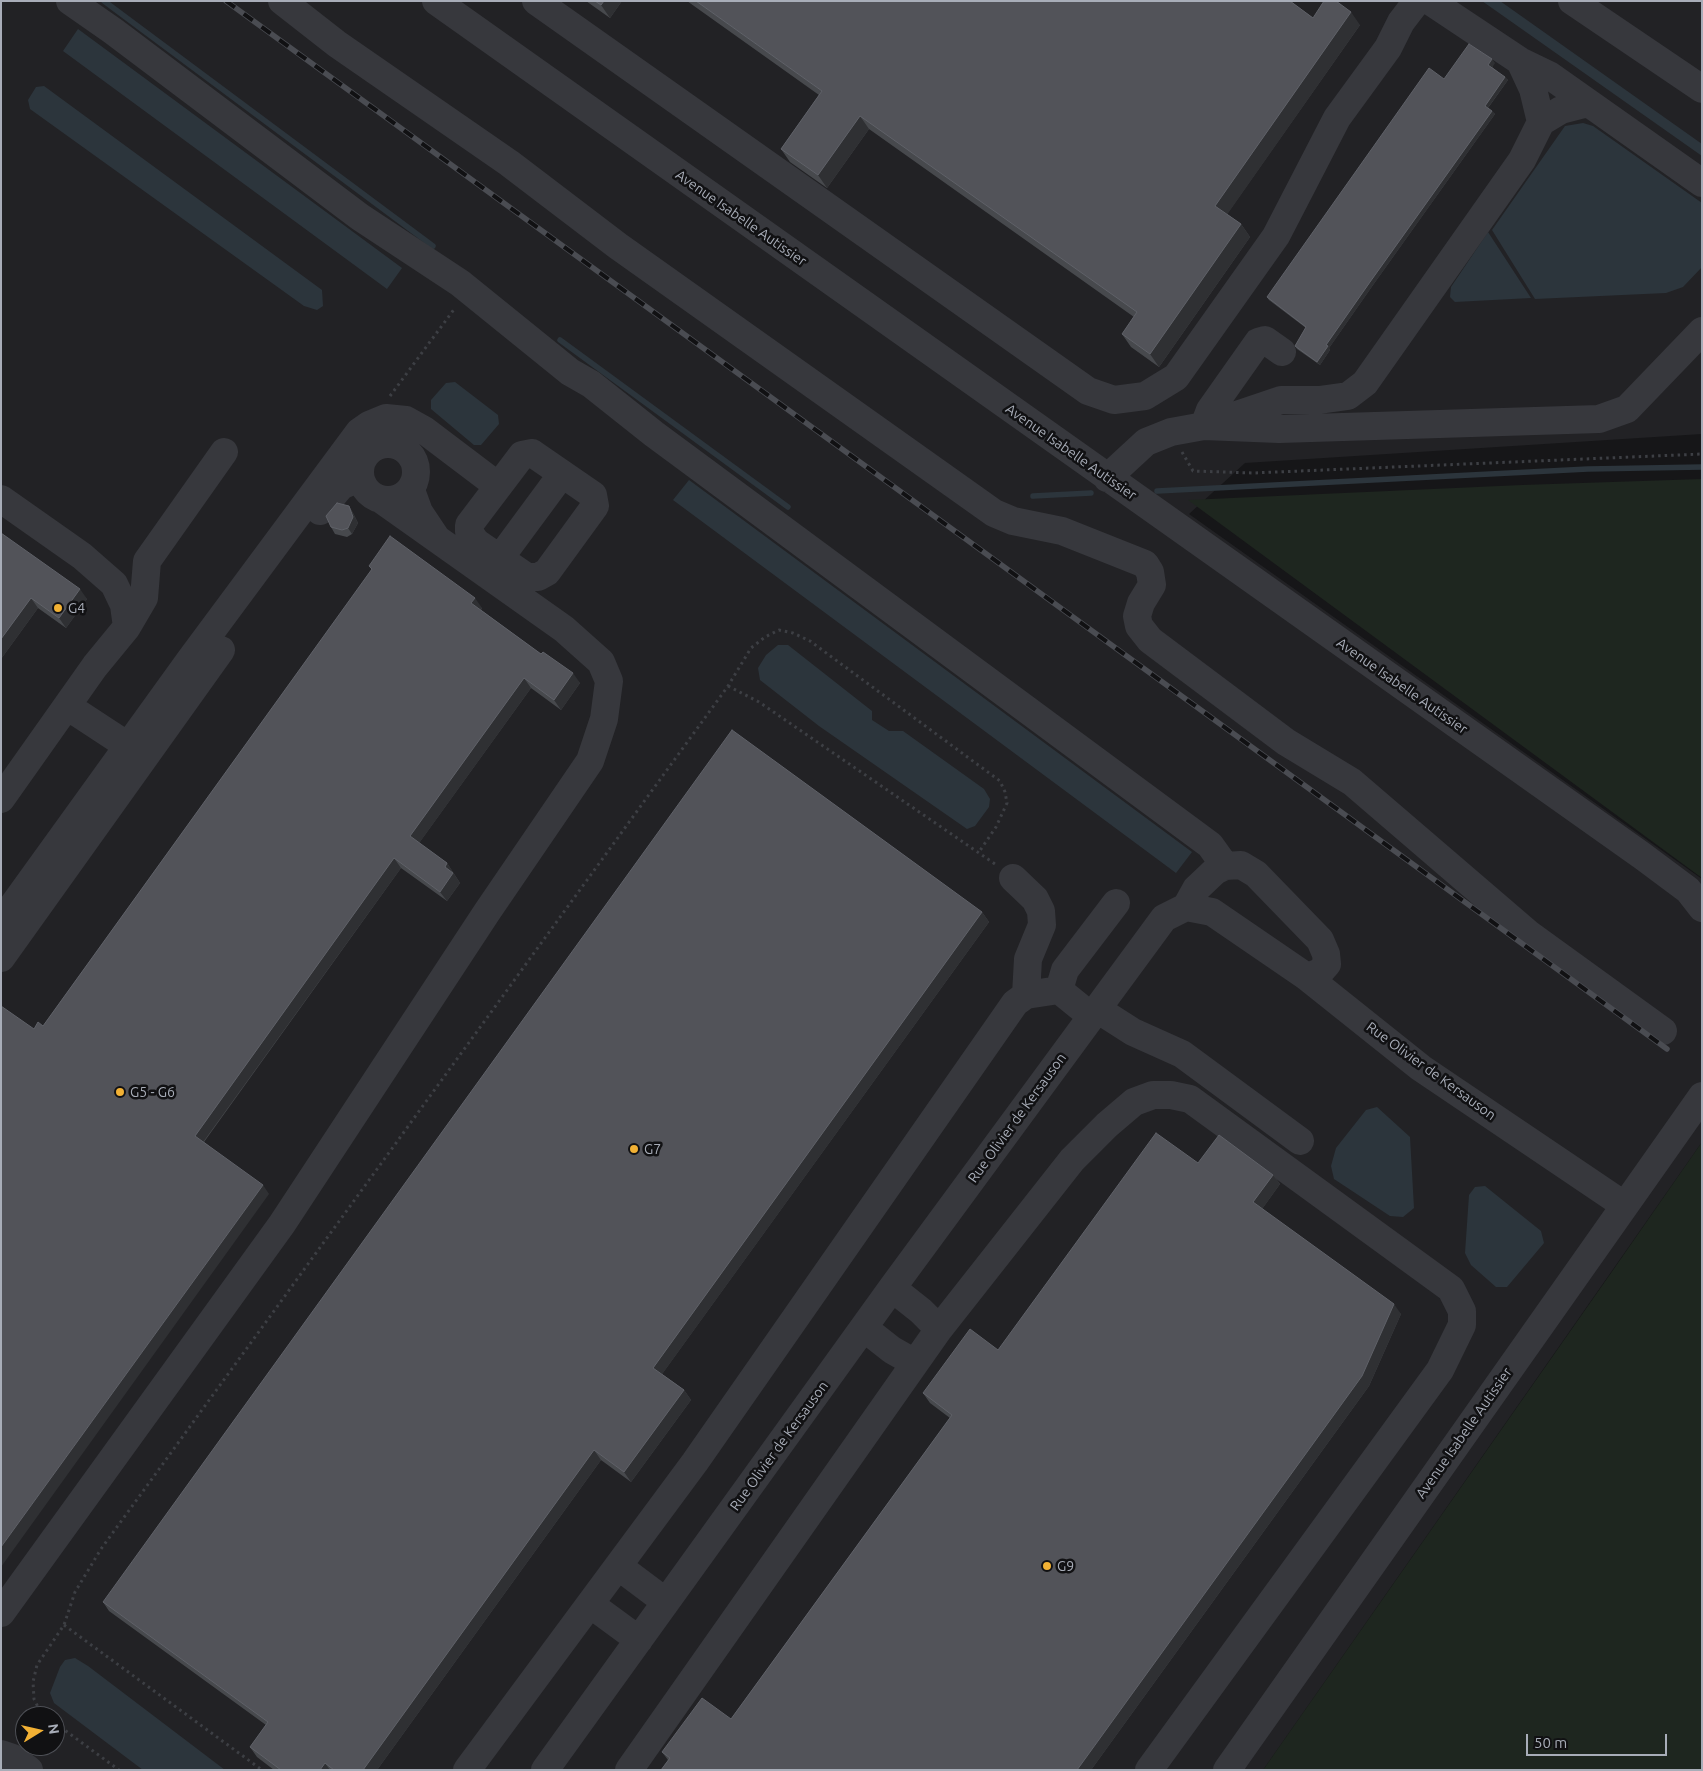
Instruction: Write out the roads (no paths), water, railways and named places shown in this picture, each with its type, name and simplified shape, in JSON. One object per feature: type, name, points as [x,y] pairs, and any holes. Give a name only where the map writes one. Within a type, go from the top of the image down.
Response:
[{"type":"street","points":[[70,1],[113,31],[360,217],[460,283],[540,349],[570,372],[591,384],[654,434],[681,441],[698,451],[780,511],[809,526],[833,547],[1228,838],[1233,865]]},
{"type":"street","points":[[282,1],[337,44],[509,163],[626,252],[994,513],[1013,521],[1062,531],[1145,564],[1150,572],[1152,585],[1141,603],[1137,616],[1139,626],[1150,640],[1286,742],[1352,782],[1529,934],[1663,1031]]},
{"type":"street","name":"Avenue Isabelle Autissier","points":[[436,1],[1641,856],[1688,890],[1702,908]]},
{"type":"street","points":[[536,1],[1088,392],[1114,400],[1140,396],[1176,377],[1270,243],[1336,118],[1388,48],[1401,22],[1417,1]]},
{"type":"street","points":[[1430,1],[1520,61],[1549,75],[1702,183]]},
{"type":"street","points":[[1572,1],[1702,89]]},
{"type":"street","points":[[1520,61],[1533,89],[1541,122]]},
{"type":"street","points":[[1107,478],[1146,442],[1164,434],[1204,426],[1281,400],[1319,400],[1348,396],[1365,383],[1522,160],[1541,122],[1561,110],[1588,103]]},
{"type":"street","points":[[1204,426],[1279,429],[1599,419],[1627,409],[1702,331]]},
{"type":"street","points":[[1204,426],[1210,410],[1258,342],[1264,340],[1282,352]]},
{"type":"street","points":[[1140,396],[1164,434]]},
{"type":"street","points":[[1,922],[359,432],[369,424],[386,418],[406,420],[424,430],[498,486]]},
{"type":"street","points":[[1,1613],[282,1224],[487,912],[590,761],[604,719],[609,680],[600,662],[564,629],[368,492],[360,478],[362,461],[372,448],[387,443],[403,447],[414,458],[417,475],[411,490],[398,499],[382,500]]},
{"type":"street","points":[[1,799],[95,666],[127,627],[144,598],[147,561],[224,452]]},
{"type":"street","points":[[532,453],[562,474],[593,495],[595,506],[547,572],[538,577],[527,577],[476,542],[469,532],[469,525],[522,455],[532,453]]},
{"type":"street","points":[[500,558],[562,474]]},
{"type":"street","points":[[1,958],[321,509],[341,486],[360,478]]},
{"type":"street","points":[[411,490],[419,512],[437,539]]},
{"type":"street","points":[[1,499],[82,556],[114,584],[124,604],[127,627]]},
{"type":"street","points":[[67,706],[128,746]]},
{"type":"street","points":[[1175,912],[1215,871],[1233,865],[1256,874],[1320,940],[1326,954],[1327,964],[1320,972],[1307,977]]},
{"type":"street","points":[[1013,878],[1035,899],[1041,911],[1042,925],[1028,960],[1026,995]]},
{"type":"street","points":[[1059,990],[1065,970],[1116,903]]},
{"type":"street","name":"Rue Olivier de Kersauson","points":[[545,1770],[892,1288],[1094,1013],[1175,912],[1212,912],[1307,977],[1421,1068],[1624,1205]]},
{"type":"street","points":[[468,1770],[695,1462],[1015,1003],[1026,995],[1059,990],[1094,1013],[1182,1054],[1300,1141]]},
{"type":"street","points":[[629,1770],[939,1329],[1072,1160],[1107,1124],[1134,1102],[1153,1095],[1170,1094],[1190,1100],[1443,1284],[1457,1297],[1462,1311],[1462,1325],[1440,1370],[1149,1770]]},
{"type":"street","name":"Avenue Isabelle Autissier","points":[[1227,1770],[1702,1096]]},
{"type":"street","points":[[892,1288],[921,1311],[939,1329]]},
{"type":"street","points":[[864,1328],[892,1350],[916,1363]]},
{"type":"street","points":[[618,1566],[666,1602]]},
{"type":"street","points":[[590,1604],[639,1640]]},
{"type":"street","points":[[1,1754],[13,1758],[29,1770]]},
{"type":"waterway","points":[[104,1],[433,246]]},
{"type":"waterway","points":[[560,340],[788,507]]},
{"type":"waterway","points":[[1157,491],[1588,469],[1702,467]]},
{"type":"waterway","points":[[1033,496],[1091,493]]},
{"type":"railway","points":[[226,1],[1667,1049]]},
{"type":"place","name":"G4","points":[[58,608]]},
{"type":"place","name":"G5 - G6","points":[[120,1092]]},
{"type":"place","name":"G7","points":[[634,1149]]},
{"type":"place","name":"G9","points":[[1047,1566]]}]
